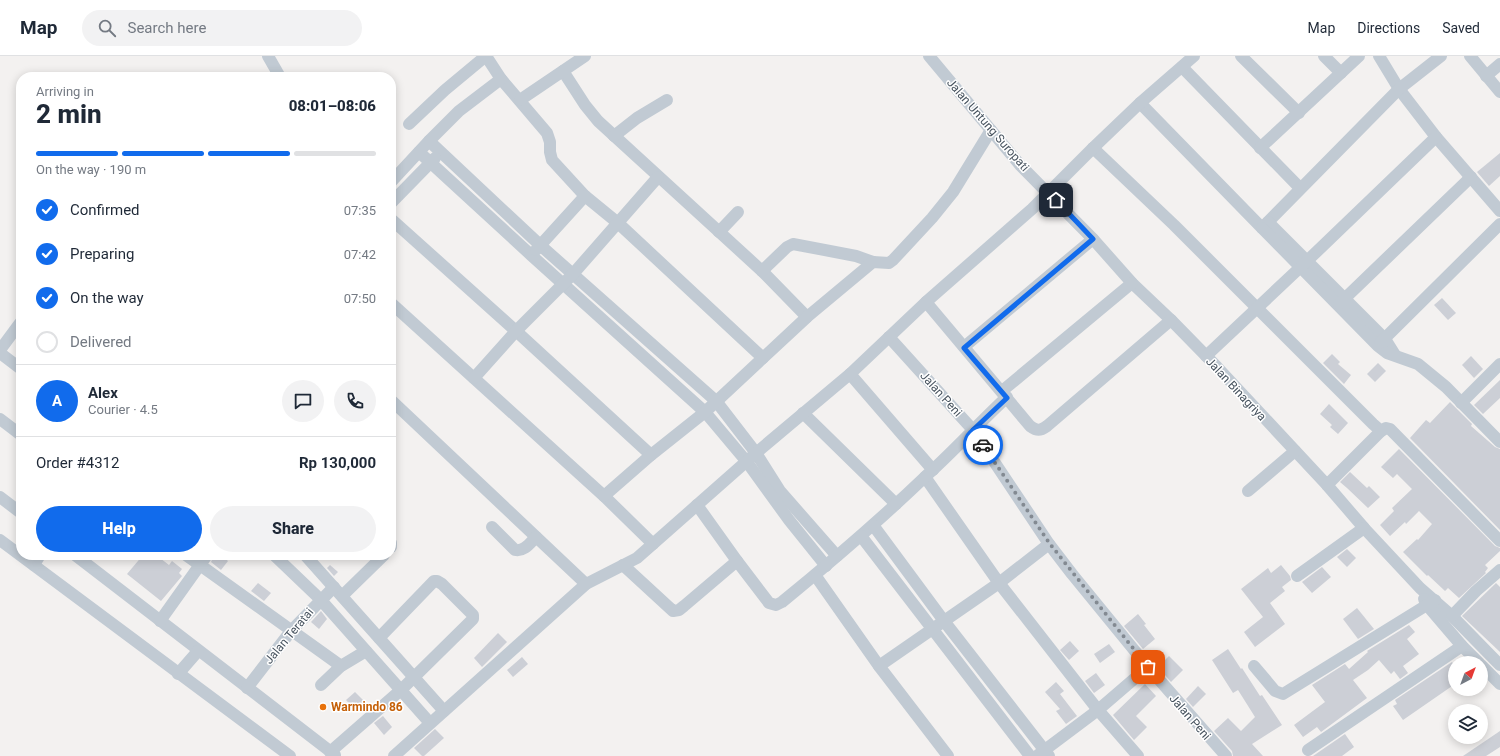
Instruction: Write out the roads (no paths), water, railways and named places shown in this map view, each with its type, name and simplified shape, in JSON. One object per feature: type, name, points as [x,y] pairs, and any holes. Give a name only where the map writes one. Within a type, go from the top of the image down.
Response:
[{"type":"street","points":[[268,56],[277,72]]},
{"type":"street","points":[[520,100],[585,56]]},
{"type":"street","name":"Jalan Untung Suropati","points":[[929,56],[1020,165],[1048,193]]},
{"type":"street","points":[[394,756],[586,584],[637,558],[756,453],[850,374],[926,302],[1032,209],[1140,103],[1194,56]]},
{"type":"street","points":[[1241,56],[1299,113]]},
{"type":"street","points":[[1324,56],[1341,73]]},
{"type":"street","points":[[1260,148],[1359,56]]},
{"type":"street","points":[[1379,56],[1399,89],[1436,137],[1500,211]]},
{"type":"street","points":[[1265,225],[1399,89],[1441,56]]},
{"type":"street","points":[[1470,56],[1500,92]]},
{"type":"street","points":[[409,124],[445,90],[487,57],[499,76],[548,133],[552,160],[585,196],[618,223],[763,358]]},
{"type":"street","points":[[1486,76],[1500,64]]},
{"type":"street","points":[[1182,67],[1300,188]]},
{"type":"street","points":[[563,71],[585,105],[598,121],[762,271],[807,317]]},
{"type":"street","points":[[396,177],[459,111],[499,76]]},
{"type":"street","points":[[614,136],[637,118],[667,100]]},
{"type":"street","points":[[1140,103],[1265,225],[1395,356],[1418,364],[1446,387],[1500,442]]},
{"type":"street","points":[[762,271],[793,244],[856,256],[873,262],[889,263],[932,218],[953,192],[991,130]]},
{"type":"street","points":[[1206,356],[1436,137]]},
{"type":"street","points":[[429,141],[540,245],[716,401],[756,453],[777,495],[826,566]]},
{"type":"street","points":[[1093,148],[1174,225],[1381,431]]},
{"type":"street","points":[[419,152],[705,412],[777,495],[837,556]]},
{"type":"street","points":[[396,198],[440,152]]},
{"type":"street","points":[[474,378],[516,331],[573,274],[658,177]]},
{"type":"street","points":[[1342,302],[1471,177]]},
{"type":"street","name":"Jalan Binagriya","points":[[1048,193],[1093,239],[1132,283],[1206,356],[1327,485],[1364,528],[1420,588],[1462,646],[1472,656]]},
{"type":"street","points":[[531,255],[585,196]]},
{"type":"street","points":[[719,232],[738,212]]},
{"type":"street","points":[[396,223],[651,455]]},
{"type":"street","points":[[1381,342],[1500,224]]},
{"type":"street","points":[[964,348],[1093,239]]},
{"type":"street","points":[[604,496],[651,455],[705,412],[807,317],[873,262]]},
{"type":"street","points":[[697,505],[769,603],[776,605],[782,602],[815,576],[861,536],[929,474],[973,430],[1004,394],[1132,283]]},
{"type":"street","points":[[926,302],[1030,426],[1036,431],[1040,431],[1171,320]]},
{"type":"street","points":[[396,308],[604,496],[653,544]]},
{"type":"street","points":[[16,329],[0,352],[16,365]]},
{"type":"street","name":"Jalan Peni","points":[[890,337],[973,430],[1050,544],[1148,667],[1226,756]]},
{"type":"street","points":[[1461,403],[1500,364]]},
{"type":"street","points":[[850,374],[929,474],[998,583],[1098,710],[1138,756]]},
{"type":"street","points":[[396,405],[586,584]]},
{"type":"street","points":[[803,413],[896,504]]},
{"type":"street","points":[[0,419],[16,431]]},
{"type":"street","points":[[1327,485],[1381,431],[1386,428],[1390,429],[1500,541]]},
{"type":"street","points":[[1248,491],[1295,452]]},
{"type":"street","points":[[0,496],[16,509]]},
{"type":"street","points":[[873,525],[1044,754],[1148,667]]},
{"type":"street","points":[[492,527],[515,550],[518,551],[524,548],[536,537]]},
{"type":"street","points":[[1297,576],[1364,528]]},
{"type":"street","points":[[861,536],[1030,756]]},
{"type":"street","points":[[0,540],[16,549]]},
{"type":"street","points":[[879,666],[998,583],[1050,544]]},
{"type":"street","points":[[37,560],[178,674],[290,756]]},
{"type":"street","points":[[81,560],[333,754],[414,678],[473,618],[473,615],[442,584],[434,581],[379,638]]},
{"type":"street","points":[[160,621],[203,560],[291,631],[341,666]]},
{"type":"street","points":[[281,560],[328,593],[342,596],[444,711]]},
{"type":"street","points":[[310,560],[328,593],[366,651],[430,723]]},
{"type":"street","points":[[342,596],[379,560]]},
{"type":"street","points":[[623,566],[673,611],[679,610],[737,561]]},
{"type":"street","points":[[1452,616],[1476,591],[1500,570]]},
{"type":"street","points":[[815,576],[879,666],[948,756]]},
{"type":"street","name":"Jalan Teratai","points":[[247,688],[291,631],[328,593]]},
{"type":"street","points":[[1254,666],[1275,692],[1283,694],[1431,603]]},
{"type":"street","name":"Jalan Binagriya","points":[[1431,603],[1452,616],[1500,665]]},
{"type":"street","points":[[1308,750],[1462,646]]},
{"type":"street","points":[[178,674],[198,651]]},
{"type":"street","points":[[321,685],[341,666],[366,651]]},
{"type":"street","name":"Jalan Binagriya","points":[[1488,672],[1500,684]]},
{"type":"place","name":"Warmindo 86","points":[[323,707]]}]
